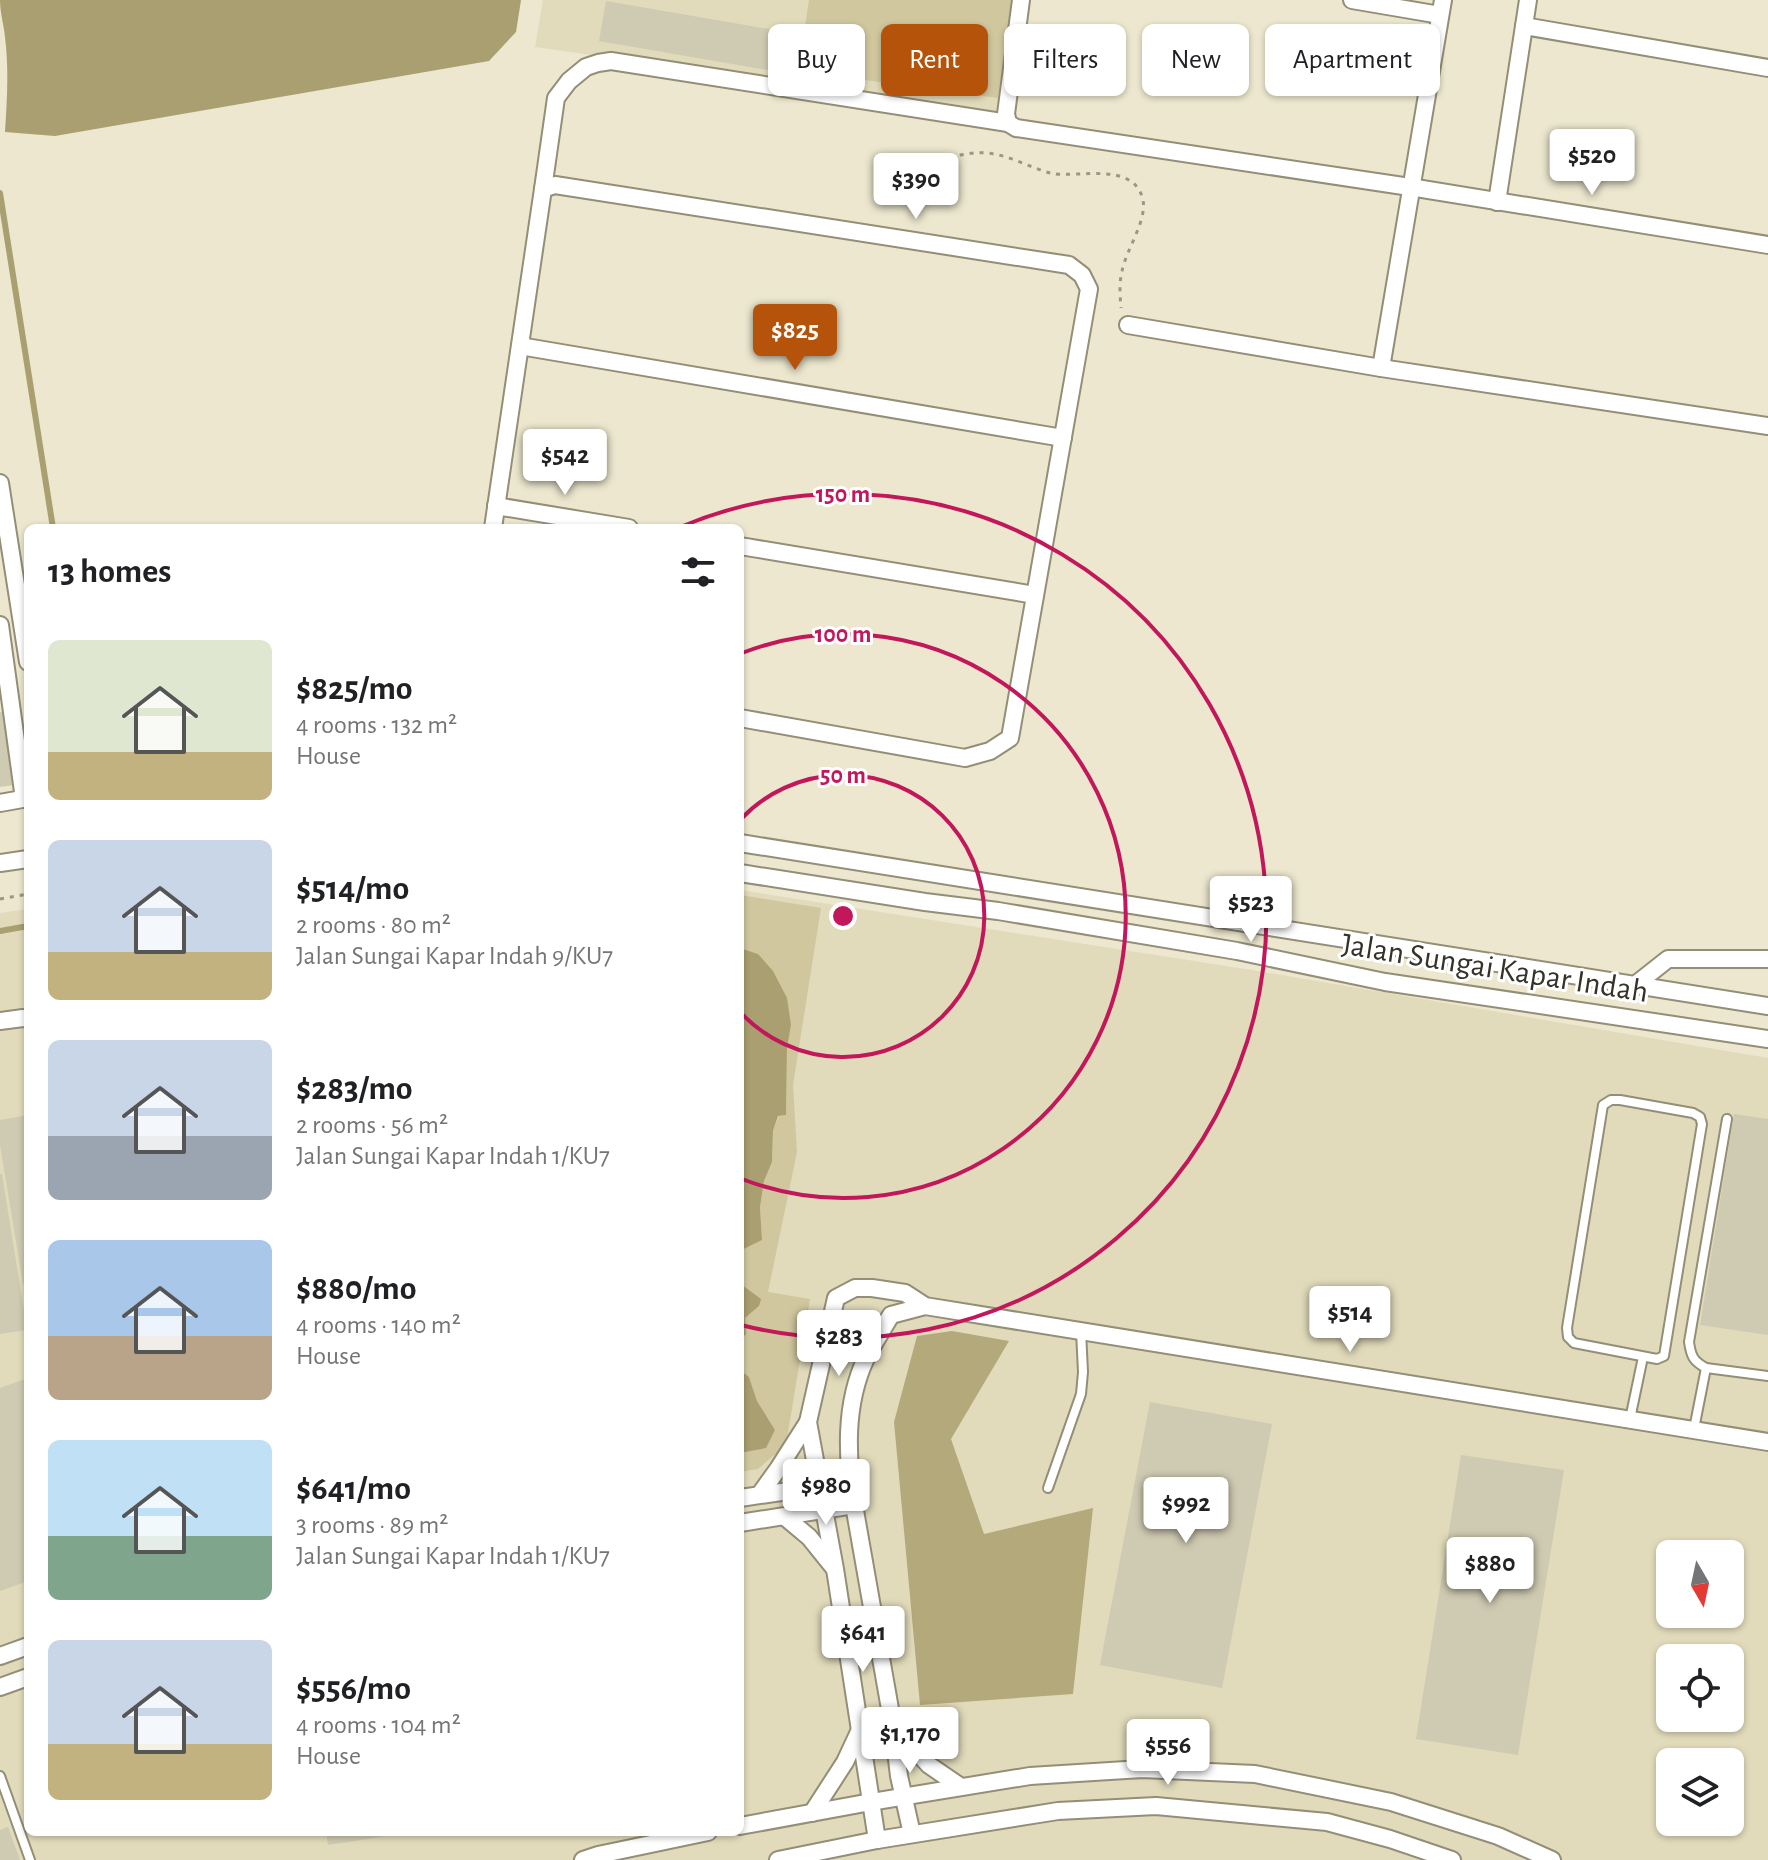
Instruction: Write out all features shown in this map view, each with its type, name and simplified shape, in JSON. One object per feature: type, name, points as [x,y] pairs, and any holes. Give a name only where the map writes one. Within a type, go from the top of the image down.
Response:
[{"type":"street","points":[[1008,123],[1006,114],[1021,0]]},
{"type":"street","points":[[1352,0],[1441,7],[1381,368]]},
{"type":"street","points":[[1497,202],[1528,0]]},
{"type":"street","points":[[1524,26],[1768,68]]},
{"type":"street","points":[[494,524],[556,98],[569,81],[586,67],[598,63],[611,61],[1008,123],[1016,128],[1768,245]]},
{"type":"street","points":[[543,189],[555,185],[1069,265],[1082,275],[1089,289],[1010,738],[990,751],[965,758],[744,719]]},
{"type":"street","points":[[1124,318],[1381,368],[1768,426]]},
{"type":"street","points":[[520,346],[1063,438]]},
{"type":"street","points":[[0,483],[24,636]]},
{"type":"street","points":[[496,506],[605,524]]},
{"type":"street","points":[[744,547],[1035,595]]},
{"type":"street","points":[[0,625],[24,785]]},
{"type":"street","points":[[0,803],[24,798]]},
{"type":"street","name":"Jalan Sungai Kapar Indah","points":[[744,844],[1768,1006]]},
{"type":"street","points":[[0,863],[24,860]]},
{"type":"street","name":"Jalan Sungai Kapar Indah","points":[[744,874],[1030,916],[1237,951],[1385,982],[1768,1039]]},
{"type":"street","points":[[1635,985],[1668,959],[1768,959]]},
{"type":"street","points":[[0,1021],[24,1018]]},
{"type":"street","points":[[760,1494],[808,1422],[836,1298],[855,1288],[905,1293],[925,1306],[1082,1342],[1630,1419],[1768,1442]]},
{"type":"street","points":[[912,1834],[850,1482],[848,1437],[852,1397],[866,1360],[891,1315],[925,1306]]},
{"type":"street","points":[[808,1422],[835,1569],[877,1840]]},
{"type":"street","points":[[744,1497],[850,1482]]},
{"type":"street","points":[[744,1523],[854,1505]]},
{"type":"street","points":[[778,1518],[809,1537],[835,1569]]},
{"type":"street","points":[[0,1656],[24,1647]]},
{"type":"street","points":[[0,1687],[24,1678]]},
{"type":"street","points":[[893,1726],[929,1765],[961,1787]]},
{"type":"street","points":[[812,1813],[845,1762],[859,1732]]},
{"type":"street","points":[[744,1825],[1030,1776],[1142,1769],[1255,1774],[1391,1802],[1498,1836],[1552,1860]]},
{"type":"street","points":[[778,1860],[877,1840],[1058,1811],[1156,1806],[1327,1822],[1452,1860]]},
{"type":"street","points":[[583,1860],[689,1836]]},
{"type":"lane","points":[[1611,1100],[1693,1113],[1700,1117],[1702,1124],[1664,1356],[1657,1359],[1643,1357],[1574,1343],[1568,1337],[1603,1105],[1611,1100]]},
{"type":"lane","points":[[1727,1119],[1689,1342],[1691,1355],[1695,1362],[1706,1368],[1768,1376]]},
{"type":"lane","points":[[1048,1488],[1081,1394],[1082,1342]]},
{"type":"lane","points":[[1630,1419],[1643,1357]]},
{"type":"lane","points":[[1694,1430],[1706,1368]]},
{"type":"lane","points":[[0,1776],[30,1860]]},
{"type":"path","points":[[930,155],[938,158],[990,153],[1052,173],[1102,172],[1136,186],[1143,200],[1143,213],[1121,273],[1124,318]]},
{"type":"path","points":[[0,899],[24,895]]},
{"type":"shaded area","points":[[0,0],[521,0],[516,32],[489,61],[55,136],[5,132],[7,61]]},
{"type":"shaded area","points":[[543,0],[1017,0],[1013,24],[1004,24],[1004,86],[1000,113],[865,94],[865,24],[768,24],[768,80],[535,47]]},
{"type":"shaded area","points":[[809,0],[1012,0],[1009,24],[1004,24],[1004,56],[998,98],[983,96],[988,96],[988,24],[881,24],[881,82],[865,80],[865,24],[805,24]]},
{"type":"shaded area","points":[[744,891],[1252,970],[1768,1058],[1768,1860],[0,1860],[0,913],[24,910],[24,1836],[744,1836]]},
{"type":"shaded area","points":[[744,896],[821,908],[793,1085],[797,1152],[768,1292],[810,1299],[786,1445],[758,1469],[744,1471],[744,1452],[765,1448],[775,1430],[757,1401],[749,1377],[744,1373],[745,1318],[759,1306],[744,1287],[744,1249],[762,1240],[760,1207],[764,1181],[772,1162],[773,1131],[779,1116],[786,1115],[787,1048],[791,1025],[758,954],[744,949]]},
{"type":"shaded area","points":[[744,949],[758,954],[773,971],[787,998],[791,1025],[787,1048],[786,1115],[778,1116],[773,1131],[772,1162],[764,1181],[760,1207],[762,1240],[744,1249]]},
{"type":"shaded area","points":[[744,1286],[761,1299],[759,1306],[745,1318],[744,1336]]},
{"type":"shaded area","points":[[952,1331],[1009,1341],[951,1439],[984,1534],[1093,1508],[1073,1694],[920,1705],[894,1422],[917,1336]]},
{"type":"shaded area","points":[[744,1373],[749,1377],[757,1401],[775,1430],[766,1448],[744,1452]]},
{"type":"building","points":[[606,1],[768,29],[768,70],[599,41]]},
{"type":"building","points":[[0,712],[14,785],[0,787]]},
{"type":"building","points":[[1734,1114],[1768,1119],[1768,1335],[1700,1325]]},
{"type":"building","points":[[24,1116],[23,1284],[0,1145],[0,1120]]},
{"type":"building","points":[[2,1174],[24,1311],[24,1330],[0,1334]]},
{"type":"building","points":[[24,1379],[24,1582],[0,1591],[0,1388]]},
{"type":"building","points":[[1150,1402],[1272,1424],[1222,1688],[1100,1665]]},
{"type":"building","points":[[1461,1455],[1564,1470],[1518,1755],[1416,1739]]},
{"type":"building","points":[[8,1827],[20,1860],[0,1860],[0,1830]]},
{"type":"building","points":[[327,1836],[386,1836],[328,1845]]},
{"type":"waterway","points":[[0,193],[52,524]]},
{"type":"waterway","points":[[0,931],[24,927]]}]
